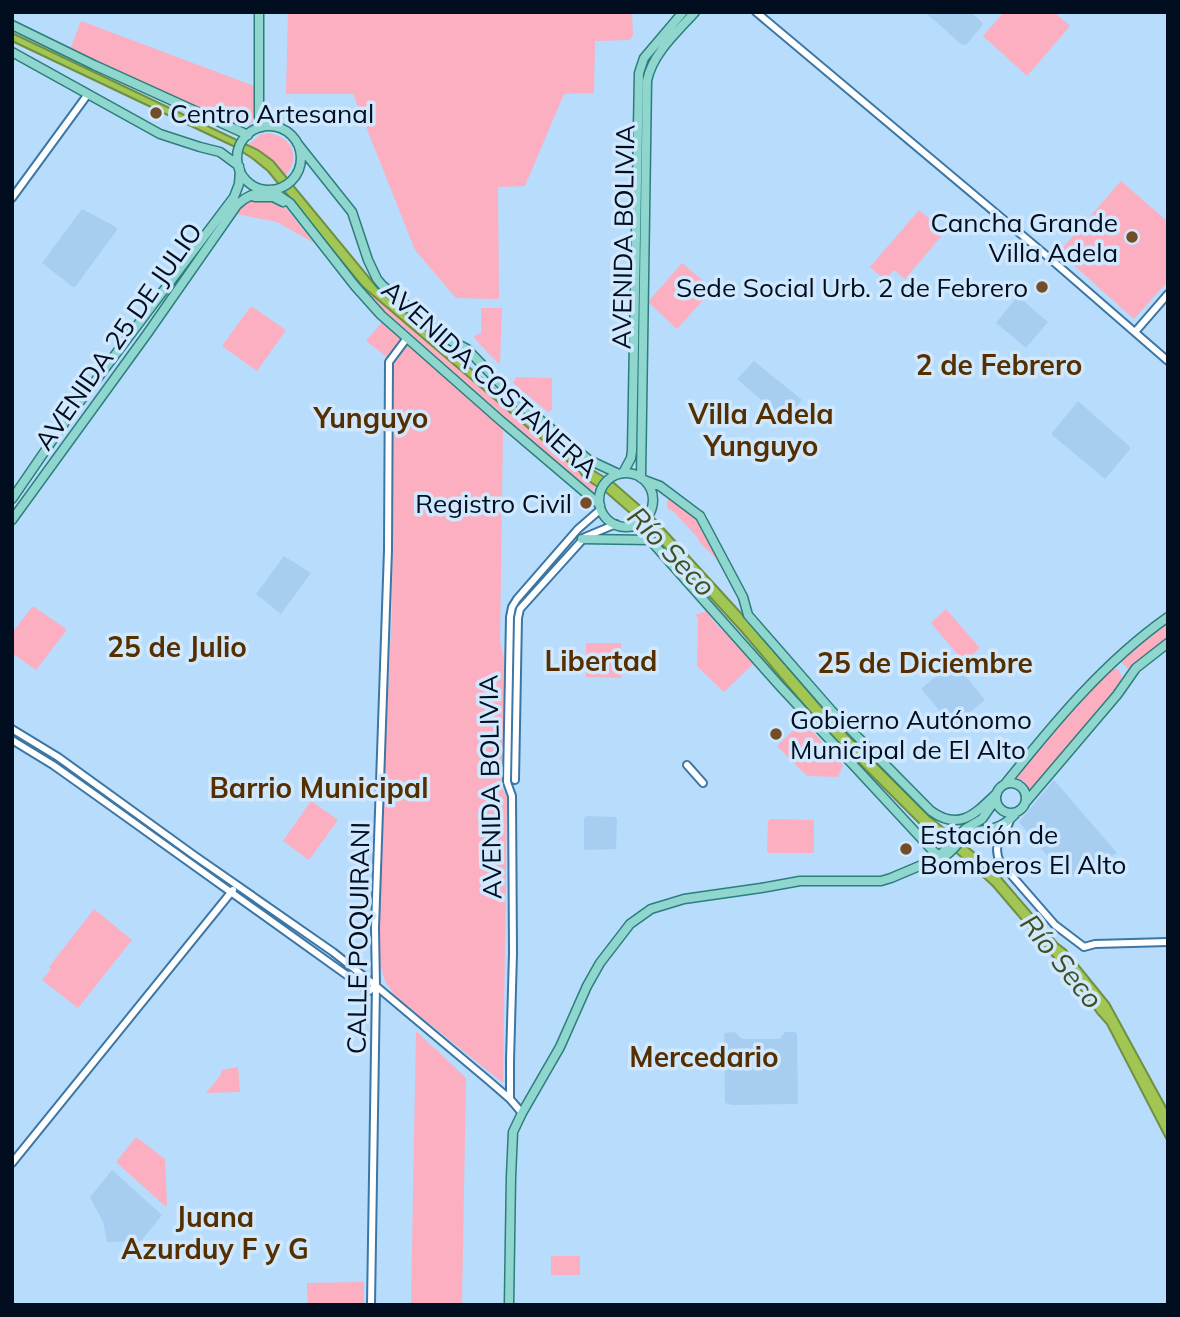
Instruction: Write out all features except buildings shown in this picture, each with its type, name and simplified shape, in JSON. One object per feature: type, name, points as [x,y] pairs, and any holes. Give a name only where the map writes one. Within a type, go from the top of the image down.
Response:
[{"type":"main road","points":[[259,12],[258,117],[262,127]]},
{"type":"main road","name":"AVENIDA BOLIVIA","points":[[619,474],[631,458],[632,451],[639,73],[645,58],[684,12]]},
{"type":"main road","name":"AVENIDA BOLIVIA","points":[[642,479],[647,81],[654,60],[695,12]]},
{"type":"main road","points":[[12,25],[246,138]]},
{"type":"main road","points":[[12,51],[160,134],[222,158],[230,165],[234,176],[233,190],[225,215]]},
{"type":"main road","points":[[200,148],[220,152],[240,168],[251,184],[269,190],[282,187],[291,181],[299,170],[301,156],[297,143],[281,129],[262,127],[246,138],[239,151],[240,168]]},
{"type":"main road","name":"AVENIDA COSTANERA","points":[[297,143],[352,212],[368,260],[382,285],[444,337],[467,349],[516,400],[584,457],[619,474]]},
{"type":"main road","name":"AVENIDA 25 DE JULIO","points":[[12,520],[140,344],[225,215],[237,191],[240,168]]},
{"type":"main road","name":"AVENIDA COSTANERA","points":[[269,190],[290,203],[381,314],[600,505]]},
{"type":"main road","name":"AVENIDA 25 DE JULIO","points":[[12,499],[69,416],[225,215],[242,199],[269,190]]},
{"type":"main road","points":[[225,215],[255,197],[273,198],[282,202],[324,246]]},
{"type":"main road","points":[[642,479],[652,495],[647,516],[628,526],[608,520],[600,505],[602,488],[607,481],[619,474],[632,474],[660,486],[700,516],[743,597],[748,615],[831,710],[931,811],[946,820],[964,819],[997,796]]},
{"type":"main road","points":[[638,523],[779,685],[939,857]]},
{"type":"main road","points":[[582,539],[651,540]]},
{"type":"main road","points":[[509,1305],[513,1132],[560,1047],[587,986],[620,935],[637,918],[651,909],[684,899],[800,881],[881,881],[939,857],[961,837],[965,829],[982,819],[999,788],[1078,697],[1116,660],[1168,617]]},
{"type":"main road","points":[[961,837],[997,828],[1010,820],[1117,695],[1136,667],[1168,643]]},
{"type":"main road","points":[[1005,784],[1013,783],[1023,788],[1026,802]]},
{"type":"main road","points":[[997,796],[998,805],[1003,811],[1017,812]]},
{"type":"street","points":[[757,12],[1168,361]]},
{"type":"street","points":[[12,198],[88,94]]},
{"type":"street","points":[[1135,332],[1168,294]]},
{"type":"street","name":"CALLE POQUIRANI","points":[[371,1305],[376,907],[388,550],[389,362],[407,338]]},
{"type":"street","name":"AVENIDA BOLIVIA","points":[[510,1099],[512,796],[507,782],[510,617],[517,598],[600,505]]},
{"type":"street","name":"AVENIDA BOLIVIA","points":[[515,779],[520,609],[582,539],[615,524]]},
{"type":"street","points":[[12,729],[58,757],[333,952],[510,1099],[522,1113]]},
{"type":"street","points":[[12,740],[99,797],[369,991],[376,986]]},
{"type":"street","points":[[687,765],[703,783]]},
{"type":"street","points":[[1010,820],[997,844],[997,856],[1055,925],[1084,947],[1095,944],[1168,942]]},
{"type":"street","points":[[12,1163],[236,885]]},
{"type":"shaded area","points":[[288,12],[632,12],[633,36],[629,40],[595,41],[594,93],[564,94],[525,186],[498,187],[499,299],[456,298],[415,250],[353,94],[286,94]]},
{"type":"shaded area","points":[[925,12],[971,12],[983,23],[967,44],[962,45]]},
{"type":"shaded area","points":[[1004,12],[1054,12],[1070,26],[1027,76],[983,36]]},
{"type":"shaded area","points":[[81,21],[254,86],[252,122],[239,126],[70,50]]},
{"type":"shaded area","points":[[267,133],[283,138],[292,149],[293,162],[285,176],[273,161],[249,144]]},
{"type":"shaded area","points":[[1121,181],[1168,222],[1168,281],[1134,319],[1059,252]]},
{"type":"shaded area","points":[[266,198],[285,207],[314,243],[277,222],[236,214],[247,202]]},
{"type":"shaded area","points":[[82,209],[117,230],[73,287],[42,263]]},
{"type":"shaded area","points":[[919,210],[945,232],[905,279],[894,270],[885,280],[870,267]]},
{"type":"shaded area","points":[[682,263],[713,289],[677,329],[648,302]]},
{"type":"shaded area","points":[[362,286],[595,485],[593,492],[413,339]]},
{"type":"shaded area","points":[[1017,297],[1048,322],[1026,348],[996,323]]},
{"type":"shaded area","points":[[251,306],[286,330],[257,371],[222,346]]},
{"type":"shaded area","points":[[481,308],[502,308],[499,364],[474,336],[481,333]]},
{"type":"shaded area","points":[[383,321],[402,338],[388,358],[366,341]]},
{"type":"shaded area","points":[[407,345],[503,428],[500,642],[504,658],[502,788],[507,797],[503,1083],[395,996],[385,981],[378,958],[378,905],[392,611],[394,364]]},
{"type":"shaded area","points":[[754,361],[802,400],[785,420],[737,379]]},
{"type":"shaded area","points":[[516,377],[552,378],[552,410],[548,412],[513,383]]},
{"type":"shaded area","points":[[1078,401],[1129,446],[1130,449],[1105,479],[1052,435]]},
{"type":"shaded area","points":[[668,496],[695,515],[742,599],[741,602],[714,556],[673,511],[668,509]]},
{"type":"shaded area","points":[[284,556],[311,573],[281,614],[256,594]]},
{"type":"shaded area","points":[[32,607],[66,631],[36,670],[12,653],[12,633]]},
{"type":"shaded area","points":[[946,609],[980,648],[964,662],[931,623]]},
{"type":"shaded area","points":[[707,611],[753,664],[724,692],[697,666],[698,618],[695,615]]},
{"type":"shaded area","points":[[1168,620],[1168,639],[1129,670],[1120,661]]},
{"type":"shaded area","points":[[586,643],[621,643],[621,678],[586,677]]},
{"type":"shaded area","points":[[953,661],[985,700],[952,725],[921,689]]},
{"type":"shaded area","points":[[1112,668],[1119,670],[1122,677],[1116,691],[1031,793],[1024,781],[1014,777],[1081,699]]},
{"type":"shaded area","points":[[803,721],[827,751],[843,765],[838,777],[807,776],[777,746]]},
{"type":"shaded area","points":[[1054,780],[1117,853],[1066,878],[1019,822]]},
{"type":"shaded area","points":[[311,801],[338,820],[309,860],[283,841]]},
{"type":"shaded area","points":[[586,816],[617,819],[616,849],[584,849]]},
{"type":"shaded area","points":[[770,819],[814,820],[813,853],[769,853]]},
{"type":"shaded area","points":[[94,909],[132,940],[78,1008],[42,980]]},
{"type":"shaded area","points":[[416,1031],[466,1078],[462,1305],[411,1305]]},
{"type":"shaded area","points":[[735,1032],[742,1039],[780,1039],[785,1032],[797,1034],[798,1103],[725,1103],[724,1034]]},
{"type":"shaded area","points":[[238,1067],[240,1092],[206,1093],[222,1070]]},
{"type":"shaded area","points":[[136,1137],[165,1159],[165,1206],[116,1162]]},
{"type":"shaded area","points":[[112,1170],[162,1215],[141,1241],[107,1242],[103,1222],[90,1197]]},
{"type":"shaded area","points":[[551,1256],[580,1256],[580,1275],[551,1275]]},
{"type":"shaded area","points":[[364,1282],[364,1305],[308,1305],[307,1283]]},
{"type":"water","name":"Río Seco","points":[[12,33],[258,150],[273,161],[380,291],[586,466],[614,483],[654,518],[750,623],[831,718],[930,817],[991,866],[1066,950],[1109,1003],[1168,1111],[1168,1142],[1107,1024],[1078,986],[993,886],[923,827],[821,725],[742,632],[646,527],[607,493],[583,477],[362,286],[268,171],[252,158],[231,145],[12,41]]},
{"type":"place","name":"Centro Artesanal","points":[[156,113]]},
{"type":"place","name":"Cancha Grande Villa Adela","points":[[1132,237]]},
{"type":"place","name":"Sede Social Urb. 2 de Febrero","points":[[1042,287]]},
{"type":"place","name":"Registro Civil","points":[[586,503]]},
{"type":"place","name":"Gobierno Autónomo Municipal de El Alto","points":[[776,734]]},
{"type":"place","name":"Estación de Bomberos El Alto","points":[[906,849]]},
{"type":"district","name":"2 de Febrero","points":[[999,364]]},
{"type":"district","name":"Yunguyo","points":[[371,417]]},
{"type":"district","name":"Villa Adela Yunguyo","points":[[761,429]]},
{"type":"district","name":"25 de Julio","points":[[177,646]]},
{"type":"district","name":"Libertad","points":[[601,660]]},
{"type":"district","name":"25 de Diciembre","points":[[925,662]]},
{"type":"district","name":"Barrio Municipal","points":[[319,787]]},
{"type":"district","name":"Mercedario","points":[[704,1056]]},
{"type":"district","name":"Juana Azurduy F y G","points":[[215,1232]]}]
